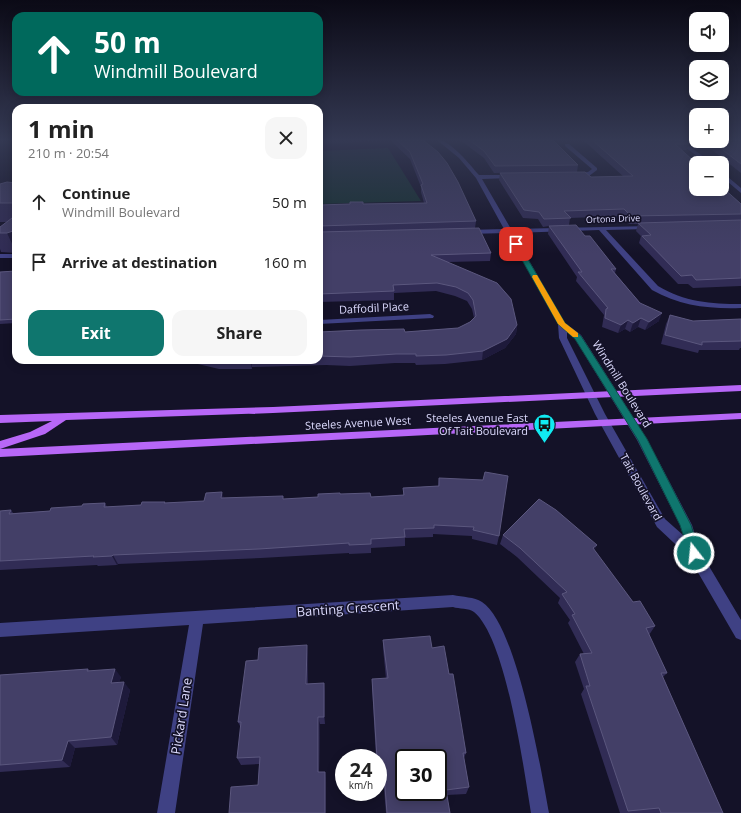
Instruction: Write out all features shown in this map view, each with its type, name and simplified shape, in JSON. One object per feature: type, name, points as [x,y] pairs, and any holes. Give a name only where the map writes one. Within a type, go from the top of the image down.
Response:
[{"type":"main road","name":"Steeles Avenue West","points":[[0,419],[273,410],[741,388]]},
{"type":"main road","name":"Steeles Avenue West","points":[[0,453],[603,418],[631,421],[741,416]]},
{"type":"main road","points":[[0,445],[36,434],[53,426],[63,417]]},
{"type":"street","name":"Windmill Boulevard","points":[[479,178],[562,324],[578,337],[643,440]]},
{"type":"street","points":[[729,180],[741,190]]},
{"type":"street","name":"Ortona Drive","points":[[509,231],[656,227]]},
{"type":"street","points":[[601,229],[655,288],[663,294],[698,306],[741,306]]},
{"type":"street","points":[[462,232],[509,231]]},
{"type":"street","points":[[0,256],[12,256]]},
{"type":"street","name":"Daffodil Place","points":[[323,322],[430,316]]},
{"type":"street","name":"Windmill Boulevard","points":[[562,324],[563,338],[603,418]]},
{"type":"street","name":"Tait Boulevard","points":[[603,418],[661,523],[694,553]]},
{"type":"street","name":"Tait Boulevard","points":[[643,440],[686,525],[694,553],[741,633]]},
{"type":"street","name":"Banting Crescent","points":[[0,630],[453,601],[479,607],[494,625],[516,689],[540,813]]},
{"type":"street","name":"Pickard Lane","points":[[166,813],[197,618]]},
{"type":"green space","points":[[323,178],[407,178],[421,201],[323,204]]},
{"type":"building","points":[[421,178],[456,178],[476,221],[323,226],[323,205],[350,204],[350,202],[363,202],[363,204],[427,203],[421,185],[423,184]]},
{"type":"building","points":[[503,178],[689,178],[689,196],[729,196],[729,193],[741,204],[741,214],[631,216],[624,209],[564,211],[571,218],[544,219],[539,212],[524,210]]},
{"type":"building","points":[[12,183],[12,203],[0,203],[0,184]]},
{"type":"building","points":[[12,218],[12,231],[0,233],[0,227]]},
{"type":"building","points":[[741,220],[741,278],[696,280],[692,275],[681,276],[642,236],[651,235],[638,223]]},
{"type":"building","points":[[576,225],[585,236],[590,236],[616,269],[611,269],[640,303],[662,313],[649,322],[641,318],[633,323],[628,320],[621,325],[605,318],[606,309],[608,308],[578,272],[582,272],[549,226]]},
{"type":"building","points":[[479,228],[491,253],[431,255],[497,283],[511,299],[517,325],[507,339],[483,351],[446,355],[416,356],[416,354],[396,354],[350,357],[323,356],[323,332],[404,329],[405,332],[458,328],[470,322],[476,316],[473,300],[468,293],[456,287],[437,283],[393,285],[394,291],[323,294],[323,232]]},
{"type":"building","points":[[12,271],[12,319],[0,320],[0,272]]},
{"type":"building","points":[[670,315],[693,321],[741,319],[741,341],[702,342],[702,345],[665,335]]},
{"type":"building","points":[[485,472],[508,476],[499,536],[473,530],[474,527],[434,525],[434,528],[404,529],[405,537],[371,539],[371,544],[349,545],[349,543],[259,549],[0,561],[0,511],[11,510],[9,514],[50,511],[51,508],[82,506],[83,504],[105,503],[104,507],[141,505],[142,502],[165,502],[164,503],[204,501],[206,493],[222,492],[221,498],[283,496],[283,499],[318,497],[318,494],[340,493],[370,493],[371,497],[404,495],[403,488],[439,486],[439,478],[483,480]]},
{"type":"building","points":[[539,499],[556,510],[597,545],[593,548],[633,602],[640,601],[655,626],[646,628],[667,673],[661,673],[723,813],[661,813],[659,808],[628,811],[586,686],[590,686],[580,654],[592,653],[572,615],[575,614],[562,594],[567,592],[520,548],[503,535]]},
{"type":"building","points":[[430,636],[432,648],[444,646],[449,674],[453,674],[466,753],[463,753],[469,787],[447,790],[447,749],[395,749],[395,801],[447,801],[447,796],[450,813],[387,813],[387,749],[376,749],[372,679],[388,678],[383,640]]},
{"type":"building","points":[[307,645],[306,684],[324,683],[324,717],[318,717],[318,772],[325,772],[325,813],[229,813],[231,787],[258,785],[260,757],[237,758],[241,722],[238,722],[246,661],[258,660],[259,648]]},
{"type":"building","points":[[88,669],[87,671],[115,669],[111,683],[124,682],[111,737],[68,741],[62,760],[0,765],[0,675]]},
{"type":"slow traffic","points":[[535,277],[562,324],[575,335]]},
{"type":"place","name":"Steeles Avenue East Of Tait Boulevard","points":[[544,444]]},
{"type":"route","points":[[516,244],[562,324],[578,337],[642,439],[686,525],[694,553]]}]
